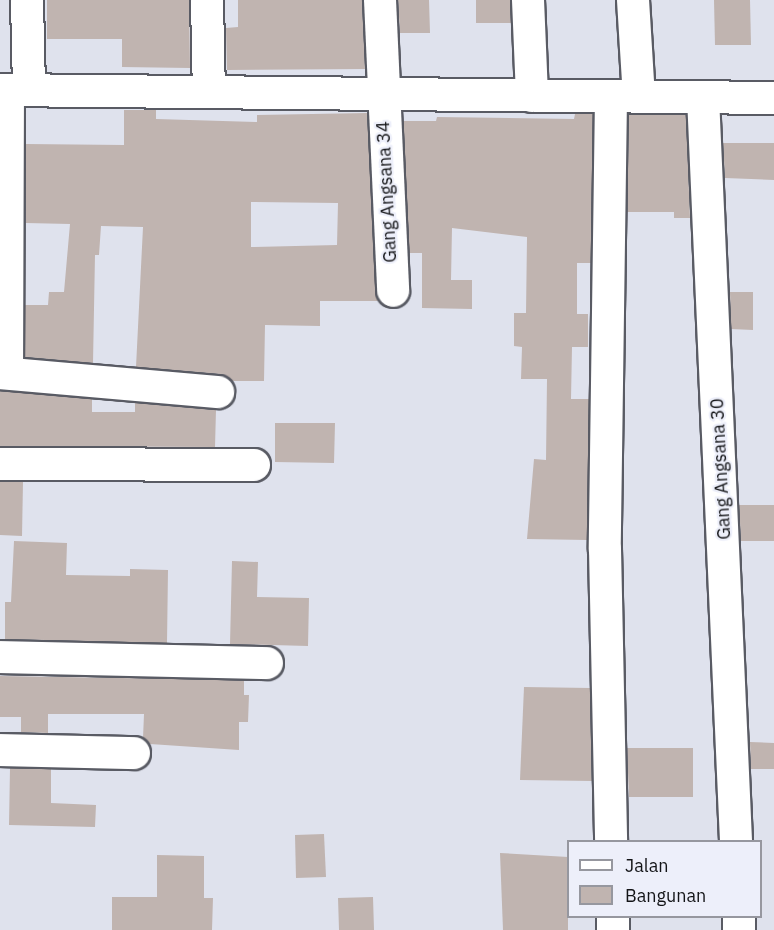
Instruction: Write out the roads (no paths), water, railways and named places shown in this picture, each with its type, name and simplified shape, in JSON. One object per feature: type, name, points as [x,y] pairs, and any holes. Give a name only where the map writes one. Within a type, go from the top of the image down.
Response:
[{"type":"street","points":[[27,0],[12,90],[6,373],[22,378],[218,392]]},
{"type":"street","points":[[207,0],[209,92]]},
{"type":"street","name":"Gang Angsana 34","points":[[380,0],[382,94],[393,291]]},
{"type":"street","points":[[528,0],[532,96]]},
{"type":"street","points":[[611,840],[606,549],[625,96],[633,0]]},
{"type":"street","points":[[12,90],[774,98]]},
{"type":"street","name":"Gang Angsana 30","points":[[703,98],[736,840]]},
{"type":"street","points":[[0,464],[254,465]]},
{"type":"street","points":[[0,657],[267,663]]},
{"type":"street","points":[[0,750],[134,753]]}]
